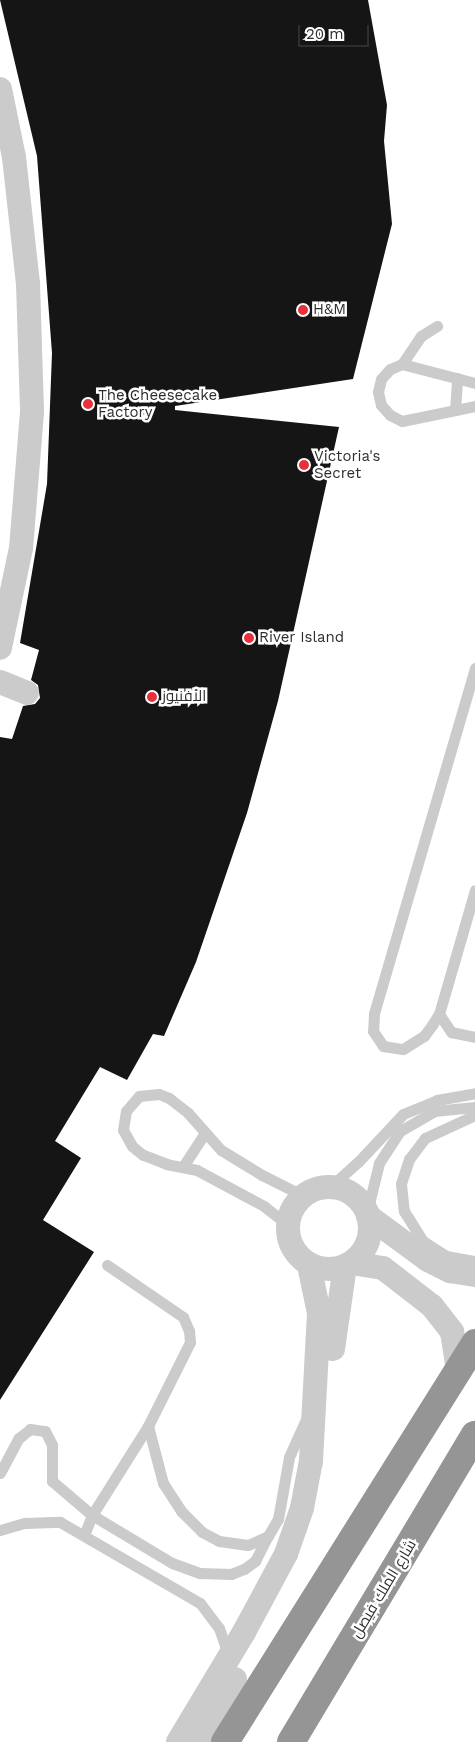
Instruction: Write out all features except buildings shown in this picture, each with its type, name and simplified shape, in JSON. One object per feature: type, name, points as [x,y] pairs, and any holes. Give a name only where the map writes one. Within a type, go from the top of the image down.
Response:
[{"type":"highway","points":[[225,1742],[475,1342]]},
{"type":"highway","name":"شارع الملك فيصل","points":[[291,1742],[475,1434]]},
{"type":"street","points":[[0,89],[14,157],[28,283],[32,412],[21,548],[0,648]]},
{"type":"street","points":[[0,682],[27,692]]},
{"type":"street","points":[[458,1371],[458,1357],[452,1332],[432,1306],[383,1268],[348,1265],[321,1269],[309,1265],[293,1248],[288,1225],[293,1209],[304,1196],[330,1187],[345,1190],[358,1199],[368,1214],[407,1247],[475,1274]]},
{"type":"street","points":[[198,1742],[300,1560],[319,1512],[326,1461],[335,1320],[348,1265],[368,1242],[368,1214]]},
{"type":"street","points":[[178,1742],[229,1658],[295,1531],[308,1484],[319,1313],[309,1265]]},
{"type":"lane","points":[[437,326],[421,336],[402,364],[390,369],[382,379],[378,392],[381,405],[390,415],[402,421],[415,420],[475,406]]},
{"type":"lane","points":[[402,364],[475,383]]},
{"type":"lane","points":[[455,410],[457,378]]},
{"type":"lane","points":[[475,668],[374,1014],[373,1031],[383,1046],[403,1049],[424,1036],[439,1014],[475,890]]},
{"type":"lane","points":[[439,1014],[451,1032],[475,1037]]},
{"type":"lane","points":[[330,1187],[358,1162],[391,1123],[418,1111],[475,1093]]},
{"type":"lane","points":[[288,1225],[242,1193],[184,1165],[154,1161],[132,1146],[123,1130],[123,1120],[131,1102],[140,1096],[159,1094],[179,1105],[231,1157],[304,1196]]},
{"type":"lane","points":[[368,1214],[385,1151],[400,1130],[418,1111],[475,1108]]},
{"type":"lane","points":[[475,1115],[425,1138],[409,1159],[404,1171],[401,1197],[409,1222],[424,1241],[444,1261],[475,1260]]},
{"type":"lane","points":[[184,1165],[205,1133]]},
{"type":"lane","points":[[84,1535],[92,1514],[148,1426],[190,1342],[189,1331],[183,1317],[107,1264]]},
{"type":"lane","points":[[0,1473],[19,1438],[30,1429],[45,1431],[52,1445],[52,1482],[92,1514],[172,1563],[208,1574],[231,1574],[244,1569],[263,1549],[268,1536],[278,1520],[289,1457],[314,1405]]},
{"type":"lane","points":[[148,1426],[164,1483],[191,1522],[219,1542],[239,1545],[258,1542],[268,1536]]},
{"type":"lane","points":[[0,1530],[25,1523],[60,1522],[84,1535],[200,1603],[219,1628],[229,1658]]},
{"type":"place","name":"H&M","points":[[303,310]]},
{"type":"place","name":"The Cheesecake Factory","points":[[88,404]]},
{"type":"place","name":"Victoria's Secret","points":[[304,465]]},
{"type":"place","name":"River Island","points":[[249,638]]},
{"type":"place","name":"الأفنيوز","points":[[152,697]]}]
